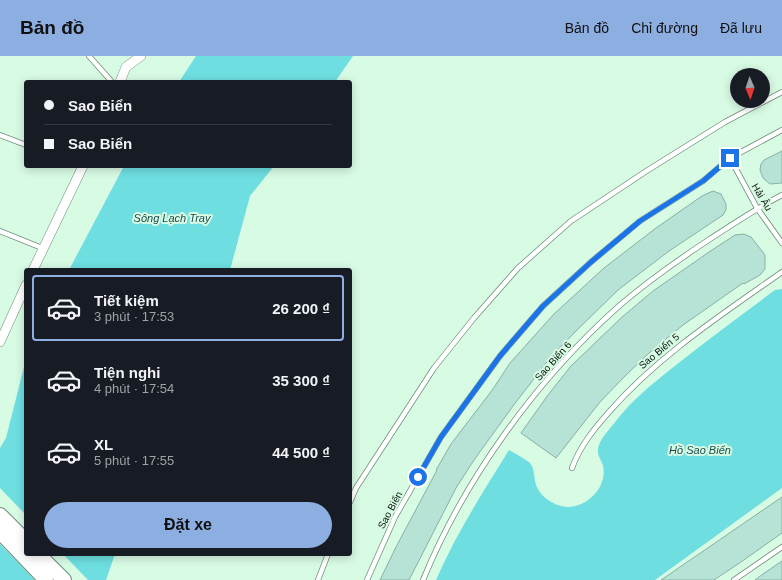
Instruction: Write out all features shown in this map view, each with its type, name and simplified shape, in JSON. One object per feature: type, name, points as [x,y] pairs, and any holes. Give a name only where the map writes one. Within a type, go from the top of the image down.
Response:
[{"type":"main road","points":[[0,515],[24,539]]},
{"type":"main road","points":[[0,532],[46,580]]},
{"type":"main road","points":[[40,556],[64,580]]},
{"type":"street","points":[[121,80],[126,67],[141,56]]},
{"type":"street","points":[[34,268],[80,168]]},
{"type":"street","points":[[0,342],[3,329],[24,289]]},
{"type":"lane","points":[[89,56],[110,80]]},
{"type":"lane","points":[[352,497],[356,488],[434,368],[474,318],[518,268],[572,221],[641,174],[725,122],[782,92]]},
{"type":"lane","name":"Sao Biển","points":[[367,580],[395,517],[441,437],[500,356],[543,306],[591,262],[640,221],[703,181],[730,158],[782,130]]},
{"type":"lane","points":[[0,134],[24,144]]},
{"type":"lane","name":"Hải Âu","points":[[730,158],[757,208],[782,243]]},
{"type":"lane","name":"Sao Biển 6","points":[[423,580],[460,504],[494,450],[523,410],[562,362],[619,306],[666,269],[757,208],[782,195]]},
{"type":"lane","points":[[0,231],[42,248]]},
{"type":"lane","name":"Sao Biển 5","points":[[572,468],[577,454],[589,437],[618,402],[640,380],[691,337],[782,272]]},
{"type":"lane","points":[[734,580],[782,547]]},
{"type":"lane","points":[[318,580],[327,556]]},
{"type":"water","points":[[196,56],[353,56],[336,80],[180,80]]},
{"type":"water","name":"Sông Lạch Tray","points":[[123,168],[272,168],[250,196],[231,268],[70,268]]},
{"type":"water","name":"Hồ Sao Biển","points":[[782,289],[782,488],[655,580],[436,580],[461,530],[509,450],[530,463],[539,491],[547,499],[557,505],[568,507],[583,503],[595,494],[602,481],[604,474],[598,448],[602,439],[628,407],[656,381],[710,339],[775,290]]},
{"type":"water","points":[[24,367],[24,556],[114,556],[106,580],[0,580],[0,448],[6,438]]},
{"type":"pier","points":[[0,488],[24,513],[24,556],[65,556],[88,580],[35,580],[0,544]]},
{"type":"building","points":[[782,151],[782,183],[770,184],[763,178],[760,170],[761,164],[764,160]]},
{"type":"building","points":[[713,191],[721,194],[726,204],[726,210],[723,215],[669,251],[618,290],[550,358],[513,406],[474,460],[456,488],[409,580],[380,580],[436,470],[451,444],[493,389],[510,363],[554,314],[604,268],[656,228],[702,196]]},
{"type":"building","points":[[744,234],[751,237],[765,255],[765,269],[760,275],[744,284],[743,283],[683,325],[648,354],[600,402],[556,458],[521,433],[571,366],[621,318],[653,291],[709,252],[735,235]]},
{"type":"building","points":[[782,497],[782,533],[741,562],[714,580],[661,580]]},
{"type":"building","points":[[782,561],[782,580],[755,580],[763,574]]},
{"type":"route","points":[[418,477],[441,437],[500,356],[543,306],[591,262],[640,221],[703,181],[730,158]]}]
